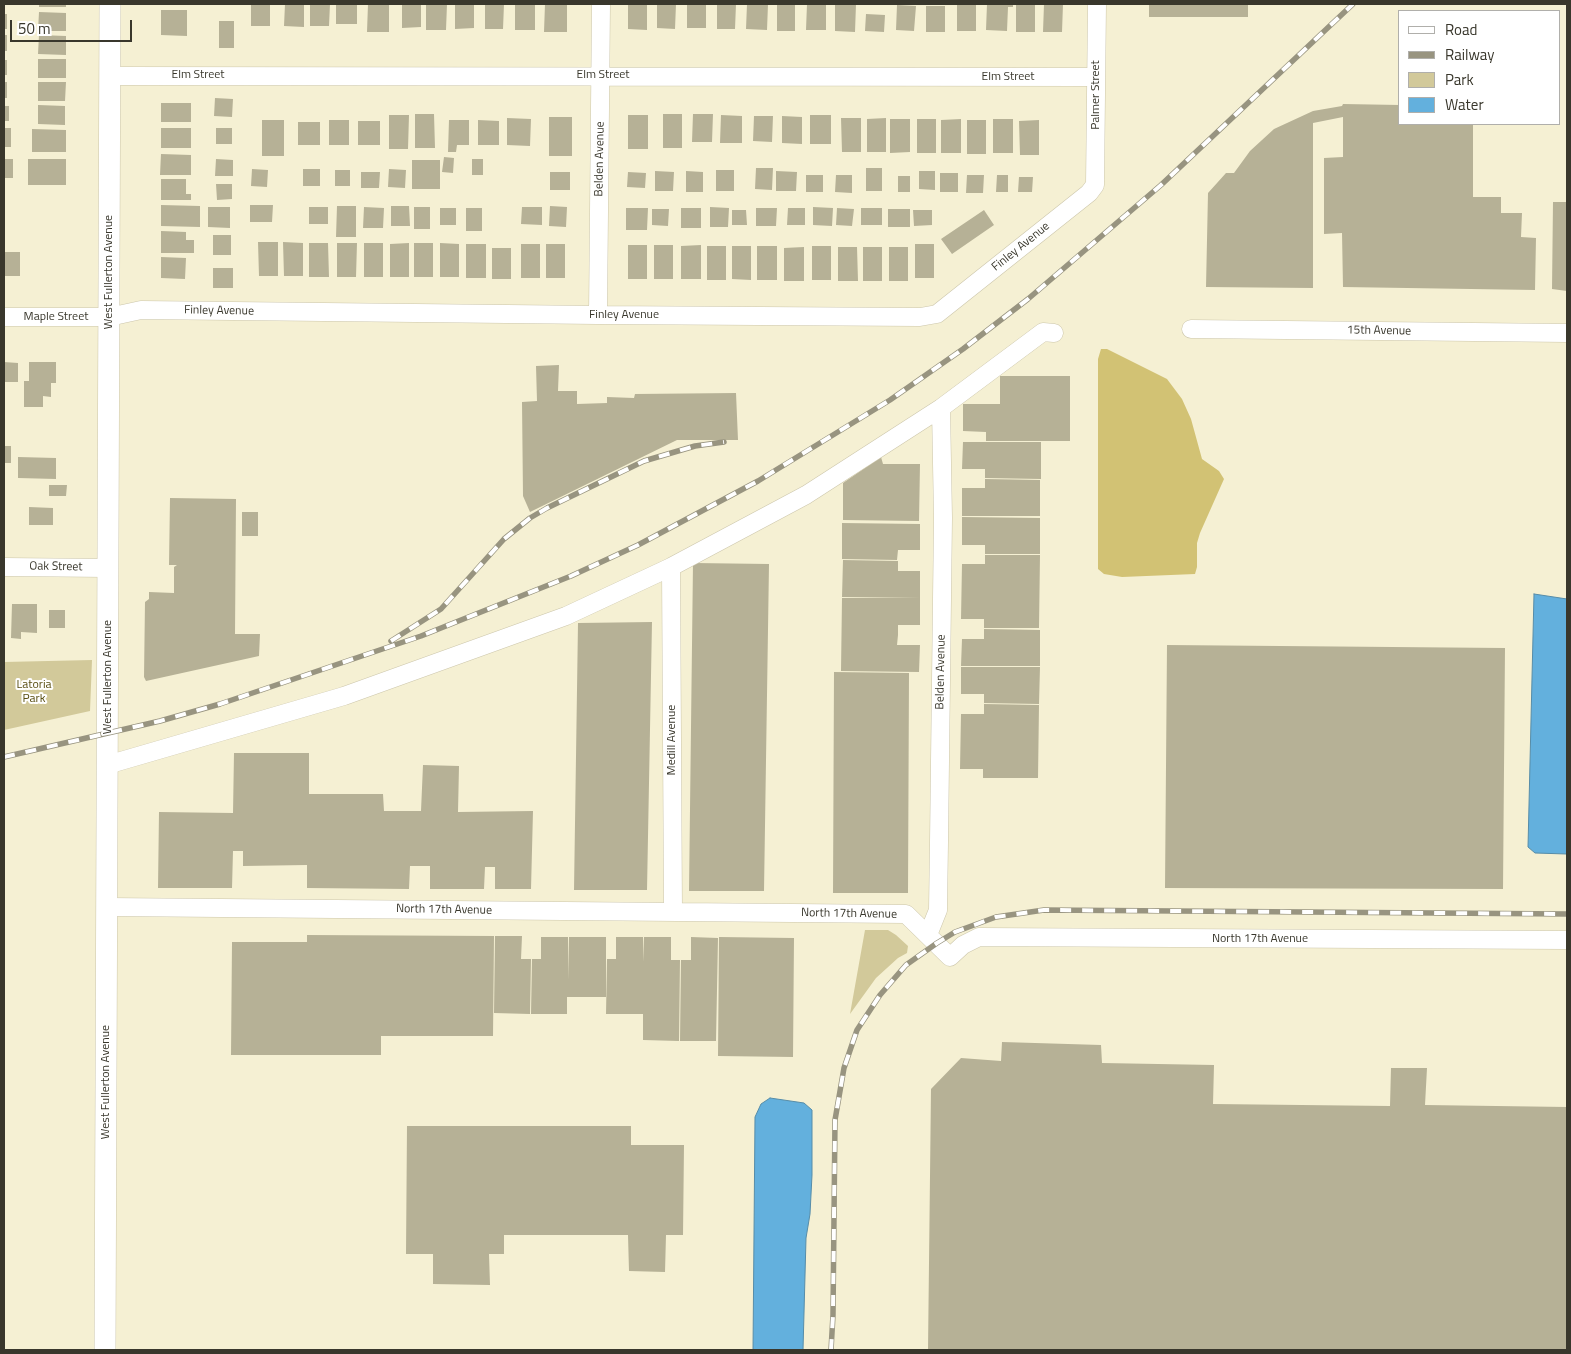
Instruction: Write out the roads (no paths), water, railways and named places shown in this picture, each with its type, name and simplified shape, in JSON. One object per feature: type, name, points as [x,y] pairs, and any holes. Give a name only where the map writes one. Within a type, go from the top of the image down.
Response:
[{"type":"street","name":"West Fullerton Avenue","points":[[105,1350],[110,4]]},
{"type":"street","name":"Belden Avenue","points":[[598,315],[601,4]]},
{"type":"street","name":"Palmer Street","points":[[1095,185],[1097,4]]},
{"type":"street","name":"Elm Street","points":[[110,76],[1096,77]]},
{"type":"street","name":"Finley Avenue","points":[[109,317],[141,310],[920,317],[937,314],[1089,193],[1095,185]]},
{"type":"street","name":"Maple Street","points":[[4,317],[109,317]]},
{"type":"street","name":"15th Avenue","points":[[1191,329],[1567,333]]},
{"type":"street","points":[[107,765],[344,696],[566,616],[671,567],[806,496],[941,408],[1044,332],[1054,333]]},
{"type":"street","name":"Belden Avenue","points":[[928,935],[938,910],[943,518],[941,408]]},
{"type":"street","name":"Oak Street","points":[[4,567],[108,568]]},
{"type":"street","name":"Medill Avenue","points":[[671,567],[673,912]]},
{"type":"street","name":"North 17th Avenue","points":[[107,907],[906,914],[950,957],[963,945],[979,937],[1567,940]]},
{"type":"water","points":[[1534,594],[1567,599],[1567,854],[1535,853],[1528,847]]},
{"type":"water","points":[[770,1098],[804,1103],[812,1110],[812,1175],[810,1214],[806,1238],[803,1350],[753,1350],[755,1117],[761,1104]]},
{"type":"railway","points":[[4,757],[160,721],[220,704],[421,636],[571,576],[638,545],[758,481],[890,400],[963,349],[1028,299],[1161,185],[1353,4]]},
{"type":"railway","points":[[391,641],[441,609],[504,539],[530,518],[644,461],[695,446],[724,442]]},
{"type":"railway","points":[[831,1350],[835,1120],[844,1068],[857,1030],[880,995],[906,965],[955,932],[996,917],[1044,910],[1567,914]]},
{"type":"park label","name":"Latoria Park","points":[[34,692]]}]
